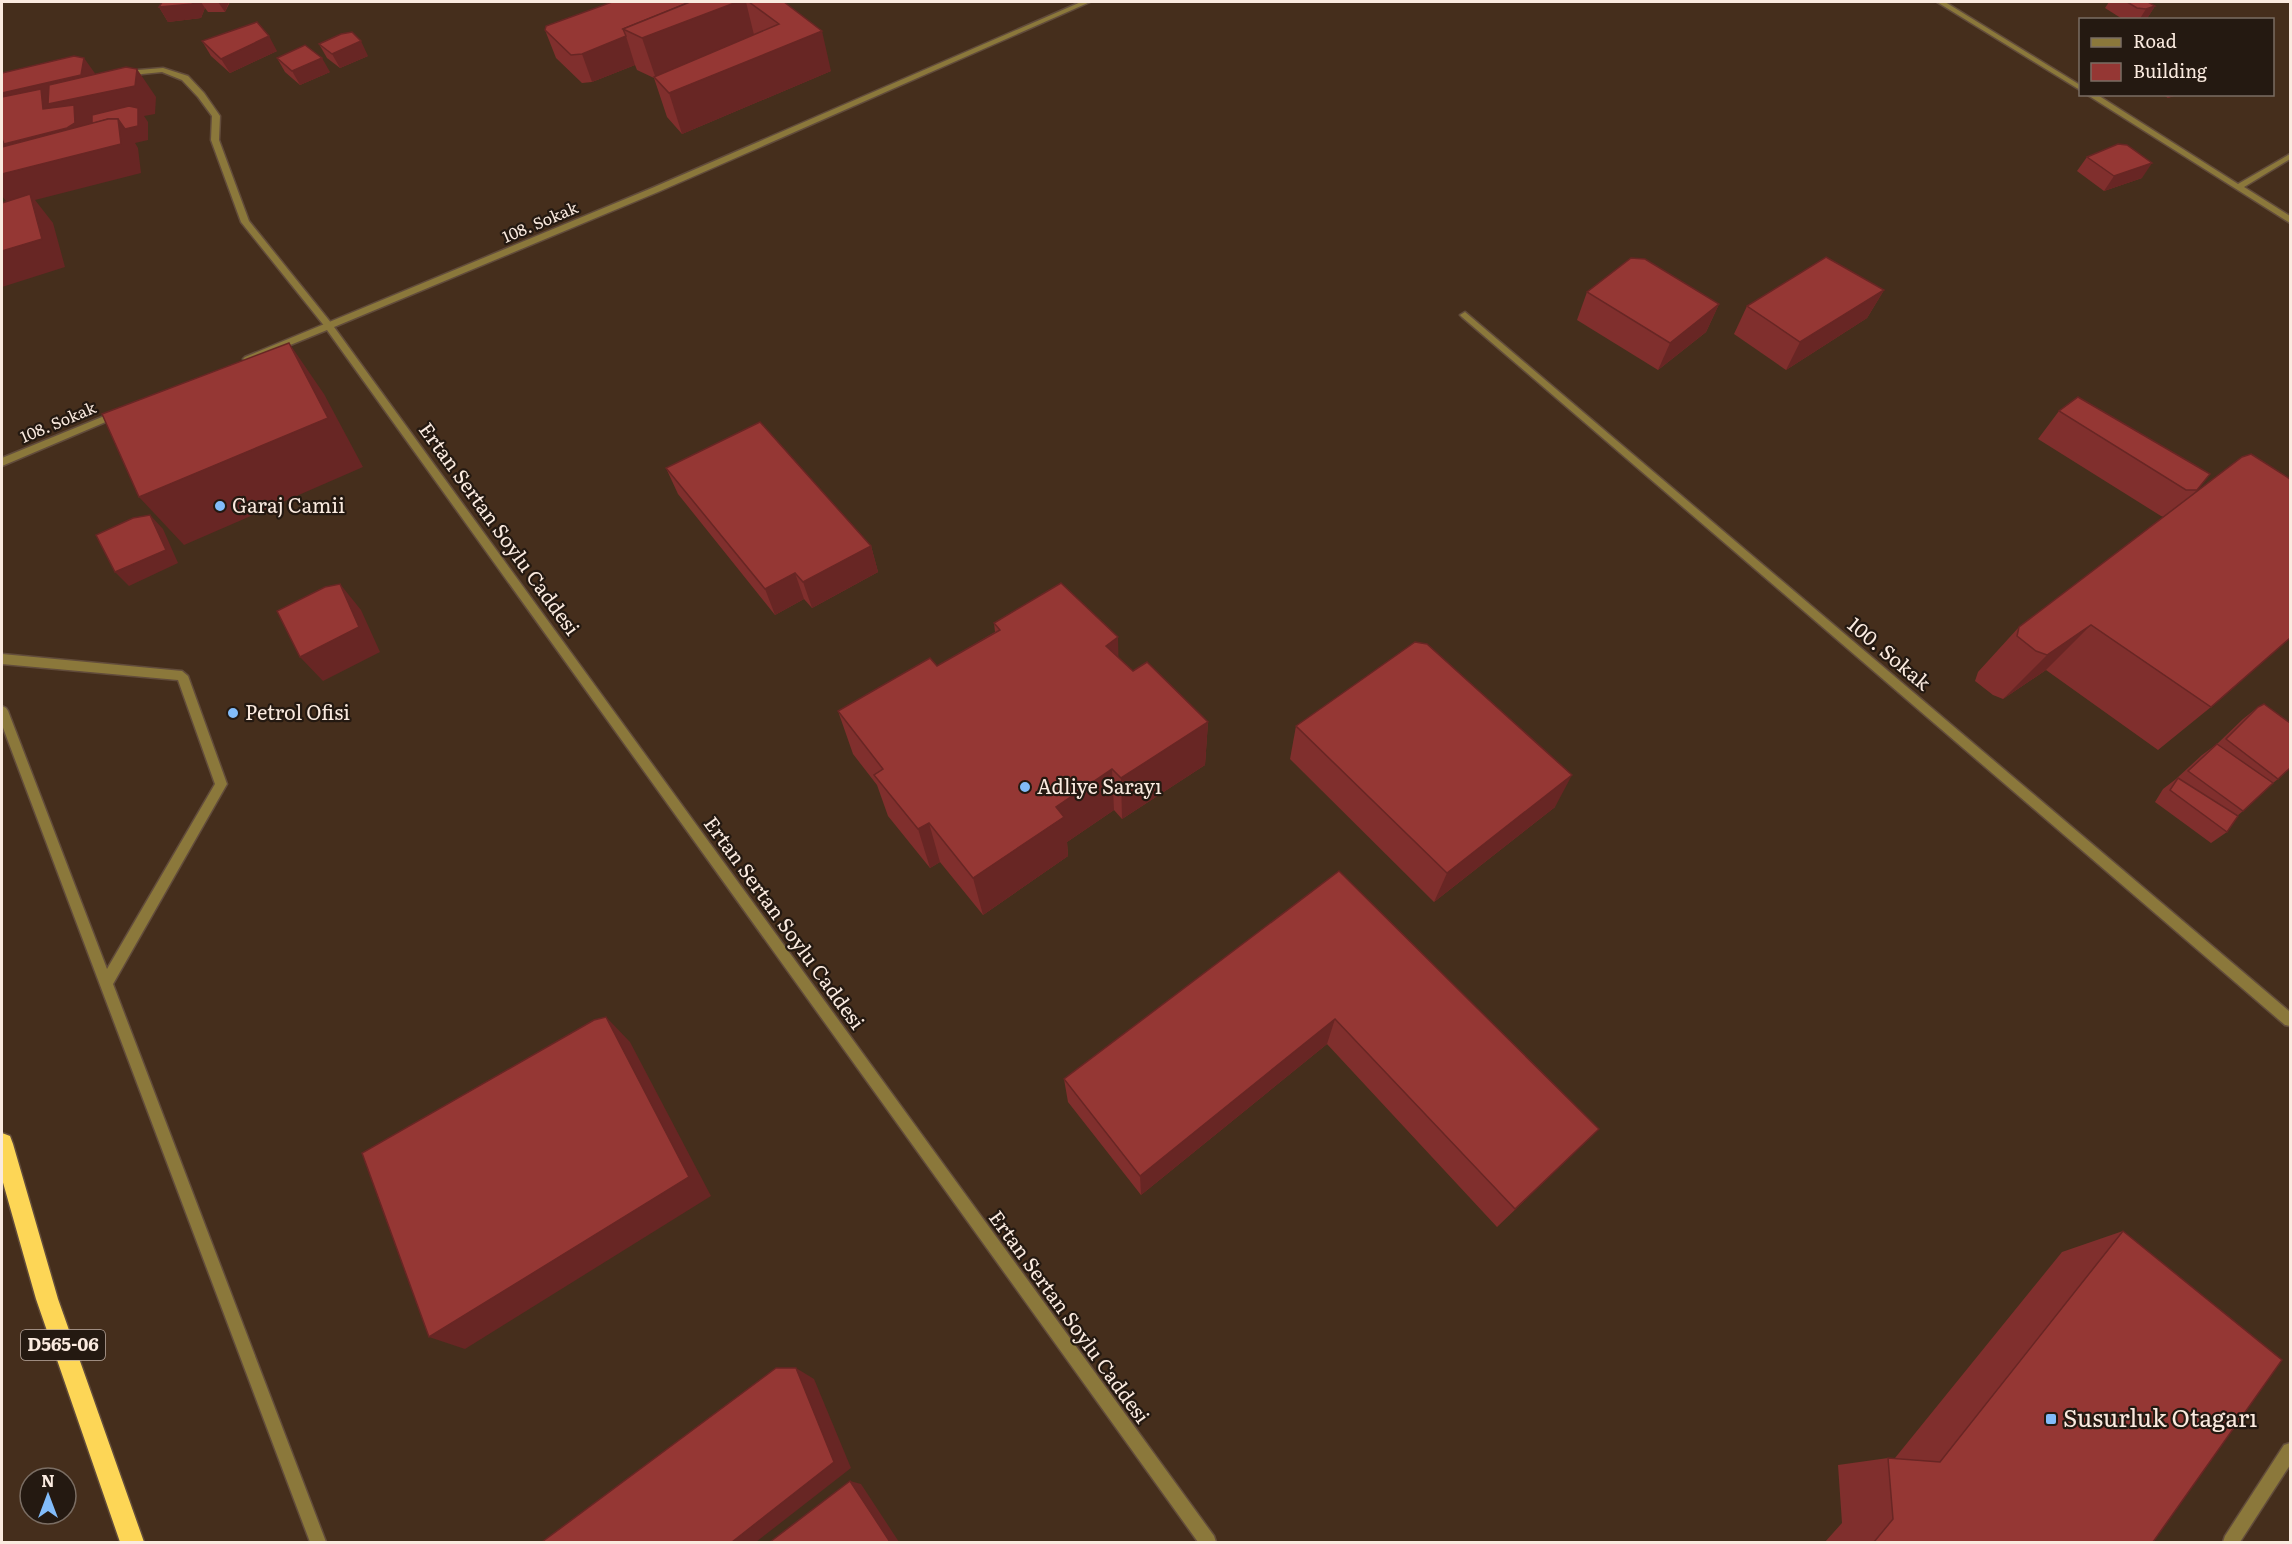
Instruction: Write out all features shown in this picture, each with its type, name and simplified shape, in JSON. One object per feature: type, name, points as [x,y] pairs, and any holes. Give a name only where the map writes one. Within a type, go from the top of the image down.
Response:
[{"type":"highway","name":"D565-06","points":[[2,1144],[46,1299],[132,1542]]},
{"type":"street","name":"108. Sokak","points":[[241,362],[656,190],[1086,2]]},
{"type":"street","points":[[1941,2],[2079,87]]},
{"type":"street","name":"Ertan Sertan Soylu Caddesi","points":[[122,79],[141,72],[163,70],[185,78],[201,95],[216,116],[215,140],[245,222],[329,326],[1208,1542]]},
{"type":"street","points":[[2093,96],[2290,220]]},
{"type":"street","points":[[2239,187],[2290,156]]},
{"type":"street","name":"100. Sokak","points":[[1464,315],[2290,1020]]},
{"type":"street","name":"108. Sokak","points":[[2,462],[132,407]]},
{"type":"street","points":[[2,659],[182,676],[221,784],[105,985]]},
{"type":"street","points":[[2,711],[318,1542]]},
{"type":"street","points":[[2231,1542],[2290,1450]]},
{"type":"building","points":[[162,2],[193,2],[192,4],[159,7]]},
{"type":"building","points":[[612,2],[690,2],[623,29],[626,36],[582,54],[571,55],[545,30],[546,26]]},
{"type":"building","points":[[690,2],[737,2],[642,38],[623,29]]},
{"type":"building","points":[[749,2],[784,2],[822,31],[669,93],[654,77],[779,24]]},
{"type":"building","points":[[2127,2],[2148,2],[2155,6],[2146,9],[2137,8]]},
{"type":"building","points":[[257,22],[269,36],[221,59],[202,41]]},
{"type":"building","points":[[352,32],[361,41],[332,54],[319,44],[341,34]]},
{"type":"building","points":[[305,45],[322,58],[292,71],[277,58]]},
{"type":"building","points":[[74,56],[84,58],[81,75],[2,93],[2,73]]},
{"type":"building","points":[[126,67],[137,69],[135,86],[48,104],[49,85]]},
{"type":"building","points":[[41,89],[43,109],[74,105],[75,123],[67,128],[4,144],[2,97]]},
{"type":"building","points":[[129,106],[138,108],[138,126],[125,129],[118,119],[108,119],[92,124],[92,115]]},
{"type":"building","points":[[108,119],[118,119],[121,144],[2,174],[2,147]]},
{"type":"building","points":[[2118,144],[2127,145],[2152,163],[2114,176],[2087,157]]},
{"type":"building","points":[[30,194],[42,239],[2,251],[2,203]]},
{"type":"building","points":[[1826,257],[1884,290],[1800,342],[1747,306]]},
{"type":"building","points":[[1631,258],[1645,259],[1719,304],[1670,343],[1587,292]]},
{"type":"building","points":[[289,343],[328,418],[139,497],[102,414]]},
{"type":"building","points":[[2078,397],[2210,474],[2197,490],[2186,490],[2059,411]]},
{"type":"building","points":[[760,422],[871,546],[803,582],[795,573],[765,589],[666,468]]},
{"type":"building","points":[[2251,454],[2290,479],[2290,638],[2211,707],[2091,625],[2047,655],[2036,651],[2017,636],[2019,627],[2242,457]]},
{"type":"building","points":[[150,515],[166,550],[115,572],[96,535],[133,518]]},
{"type":"building","name":"Adliye Sarayı","points":[[1061,583],[1118,637],[1106,646],[1133,671],[1147,662],[1208,722],[1121,778],[1112,769],[1056,807],[1064,817],[973,878],[929,823],[918,829],[874,775],[883,769],[838,711],[930,658],[937,666],[1000,630],[994,623]]},
{"type":"building","points":[[340,584],[359,627],[300,657],[277,611],[325,587]]},
{"type":"building","points":[[1415,642],[1427,644],[1572,775],[1447,873],[1296,726]]},
{"type":"building","points":[[2264,704],[2290,723],[2290,768],[2278,779],[2226,739],[2258,707]]},
{"type":"building","points":[[2217,744],[2273,783],[2243,811],[2188,771]]},
{"type":"building","points":[[2178,778],[2238,816],[2227,832],[2170,790]]},
{"type":"building","points":[[1339,871],[1599,1129],[1515,1209],[1335,1019],[1140,1176],[1064,1079]]},
{"type":"building","points":[[606,1017],[689,1177],[429,1337],[362,1153],[594,1020]]},
{"type":"building","name":"Susurluk Otagarı","points":[[2123,1231],[2282,1360],[2153,1542],[1874,1542],[1893,1519],[1888,1458],[1940,1462]]},
{"type":"building","points":[[776,1368],[796,1368],[834,1462],[732,1542],[542,1542]]},
{"type":"building","points":[[850,1481],[890,1542],[770,1542]]},
{"type":"place","name":"Garaj Camii","points":[[220,506]]},
{"type":"place","name":"Petrol Ofisi","points":[[233,713]]},
{"type":"place","name":"Adliye Sarayı","points":[[1025,787]]},
{"type":"place","name":"Susurluk Otagarı","points":[[2051,1419]]}]
